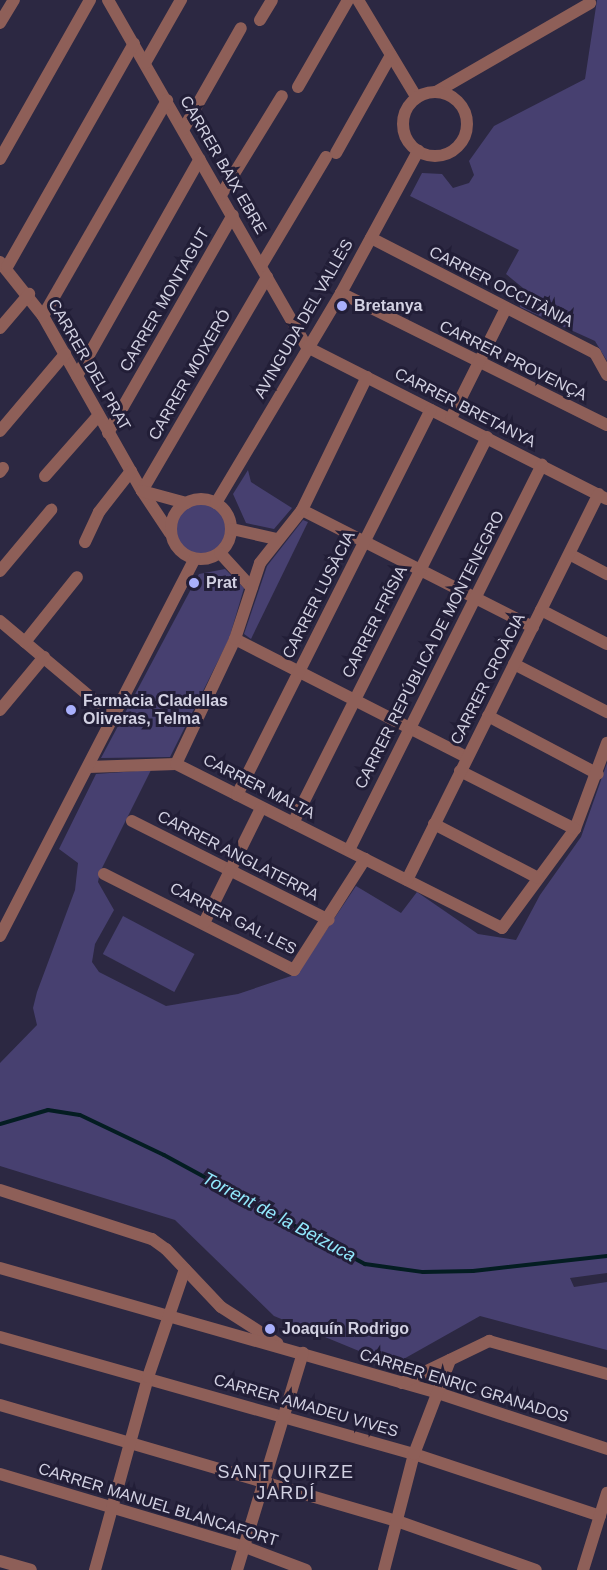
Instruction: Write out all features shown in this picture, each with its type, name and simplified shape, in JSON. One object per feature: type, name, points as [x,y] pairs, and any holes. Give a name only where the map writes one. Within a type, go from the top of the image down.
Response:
[{"type":"street","points":[[0,23],[14,0]]},
{"type":"street","points":[[0,159],[90,0]]},
{"type":"street","name":"CARRER BAIX EBRE","points":[[108,0],[307,347]]},
{"type":"street","points":[[145,63],[181,0]]},
{"type":"street","points":[[260,20],[272,0]]},
{"type":"street","points":[[298,87],[348,0]]},
{"type":"street","points":[[358,0],[417,98]]},
{"type":"street","points":[[436,92],[458,101],[467,116],[466,134],[450,153],[433,156],[418,151],[404,132],[404,118],[417,98],[436,92],[590,3]]},
{"type":"street","points":[[183,130],[242,28]]},
{"type":"street","points":[[3,265],[134,43]]},
{"type":"street","name":"CARRER MOIXERÓ","points":[[142,491],[264,271],[391,55]]},
{"type":"street","points":[[221,195],[282,96]]},
{"type":"street","points":[[43,316],[166,100]]},
{"type":"street","name":"AVINGUDA DEL VALLÈS","points":[[216,503],[341,293],[418,151]]},
{"type":"street","points":[[77,376],[200,159]]},
{"type":"street","name":"CARRER MONTAGUT","points":[[108,433],[233,215]]},
{"type":"street","name":"CARRER OCCITÀNIA","points":[[371,238],[595,353],[607,375]]},
{"type":"street","name":"CARRER DEL PRAT","points":[[3,265],[43,316],[108,433],[170,533]]},
{"type":"street","name":"CARRER PROVENÇA","points":[[341,293],[478,363],[606,421]]},
{"type":"street","points":[[0,328],[28,294]]},
{"type":"street","points":[[451,418],[506,308]]},
{"type":"street","name":"CARRER BRETANYA","points":[[307,347],[603,497]]},
{"type":"street","points":[[0,431],[65,354]]},
{"type":"street","points":[[176,764],[235,639],[260,563],[276,539],[302,510],[367,377]]},
{"type":"street","name":"CARRER LUSÀCIA","points":[[237,795],[431,410]]},
{"type":"street","points":[[45,476],[99,415]]},
{"type":"street","name":"CARRER FRÍSIA","points":[[293,823],[487,437]]},
{"type":"street","name":"CARRER REPÚBLICA DE MONTENEGRO","points":[[349,850],[542,465]]},
{"type":"street","points":[[85,542],[99,512],[131,471]]},
{"type":"street","points":[[142,491],[186,502],[203,499],[216,503],[230,518],[232,529],[220,554]]},
{"type":"street","name":"CARRER CROÀCIA","points":[[407,880],[514,664],[603,497]]},
{"type":"street","points":[[186,502],[172,518],[170,533],[181,553],[195,559],[220,554]]},
{"type":"street","points":[[0,572],[51,510]]},
{"type":"street","points":[[302,510],[533,627]]},
{"type":"street","points":[[232,529],[276,539]]},
{"type":"street","points":[[220,554],[252,588]]},
{"type":"street","points":[[571,555],[607,574]]},
{"type":"street","points":[[0,936],[195,559]]},
{"type":"street","points":[[25,642],[77,577]]},
{"type":"street","points":[[542,610],[607,644]]},
{"type":"street","points":[[0,621],[114,717]]},
{"type":"street","points":[[235,639],[467,756]]},
{"type":"street","points":[[0,710],[44,657]]},
{"type":"street","points":[[514,664],[607,712]]},
{"type":"street","points":[[488,716],[598,774]]},
{"type":"street","points":[[434,824],[538,878],[575,829],[598,774],[607,743]]},
{"type":"street","name":"CARRER MALTA","points":[[88,767],[176,764],[502,928],[538,878]]},
{"type":"street","points":[[460,771],[575,829]]},
{"type":"street","points":[[204,923],[261,808]]},
{"type":"street","name":"CARRER ANGLATERRA","points":[[132,821],[328,920]]},
{"type":"street","name":"CARRER GAL·LES","points":[[104,874],[294,970],[365,859]]},
{"type":"street","points":[[0,1190],[136,1232],[166,1249],[241,1323],[303,1353],[237,1570]]},
{"type":"street","name":"CARRER ENRIC GRANADOS","points":[[0,1268],[171,1314],[286,1352],[303,1353],[438,1393],[607,1449]]},
{"type":"street","points":[[95,1570],[148,1377],[185,1269]]},
{"type":"street","name":"CARRER AMADEU VIVES","points":[[0,1337],[414,1454],[600,1516]]},
{"type":"street","points":[[402,1383],[480,1343],[500,1341],[607,1374]]},
{"type":"street","points":[[384,1570],[414,1454],[450,1360]]},
{"type":"street","points":[[0,1405],[398,1521],[536,1570]]},
{"type":"street","name":"CARRER MANUEL BLANCAFORT","points":[[0,1474],[244,1547],[306,1570]]},
{"type":"street","points":[[583,1570],[607,1493]]},
{"type":"street","points":[[0,1561],[31,1570]]},
{"type":"shaded area","points":[[597,0],[607,0],[607,361],[595,341],[520,307],[523,288],[506,274],[519,250],[410,196],[422,173],[442,174],[453,188],[469,183],[474,175],[469,161],[494,126],[585,79]]},
{"type":"shaded area","points":[[248,470],[251,482],[292,508],[274,529],[246,523],[233,494]]},
{"type":"shaded area","points":[[200,503],[210,505],[218,511],[224,519],[226,529],[224,539],[218,547],[210,553],[200,555],[190,553],[182,547],[176,539],[174,529],[176,519],[182,511],[190,505]]},
{"type":"shaded area","points":[[303,520],[308,522],[251,639],[244,634],[267,566]]},
{"type":"shaded area","points":[[225,569],[244,588],[229,639],[170,757],[101,758],[199,574]]},
{"type":"shaded area","points":[[607,763],[607,1273],[570,1278],[574,1287],[607,1282],[607,1350],[480,1316],[393,1365],[274,1316],[175,1220],[0,1166],[0,1063],[37,1025],[33,1008],[37,992],[75,890],[78,863],[59,849],[96,774],[151,770],[100,872],[98,882],[114,910],[95,944],[92,962],[99,972],[166,1006],[238,994],[297,974],[356,886],[401,913],[417,892],[478,934],[516,940],[540,895],[581,837]]},
{"type":"shaded area","points":[[123,916],[195,954],[174,992],[103,954]]},
{"type":"waterway","name":"Torrent de la Betzuca","points":[[0,1124],[48,1110],[80,1115],[164,1155],[365,1264],[423,1272],[473,1271],[607,1256]]},
{"type":"place","name":"Bretanya","points":[[342,306]]},
{"type":"place","name":"Prat","points":[[194,583]]},
{"type":"place","name":"Farmàcia Cladellas Oliveras, Telma","points":[[71,710]]},
{"type":"place","name":"Joaquín Rodrigo","points":[[270,1329]]},
{"type":"district","name":"SANT QUIRZE JARDÍ","points":[[286,1483]]}]
